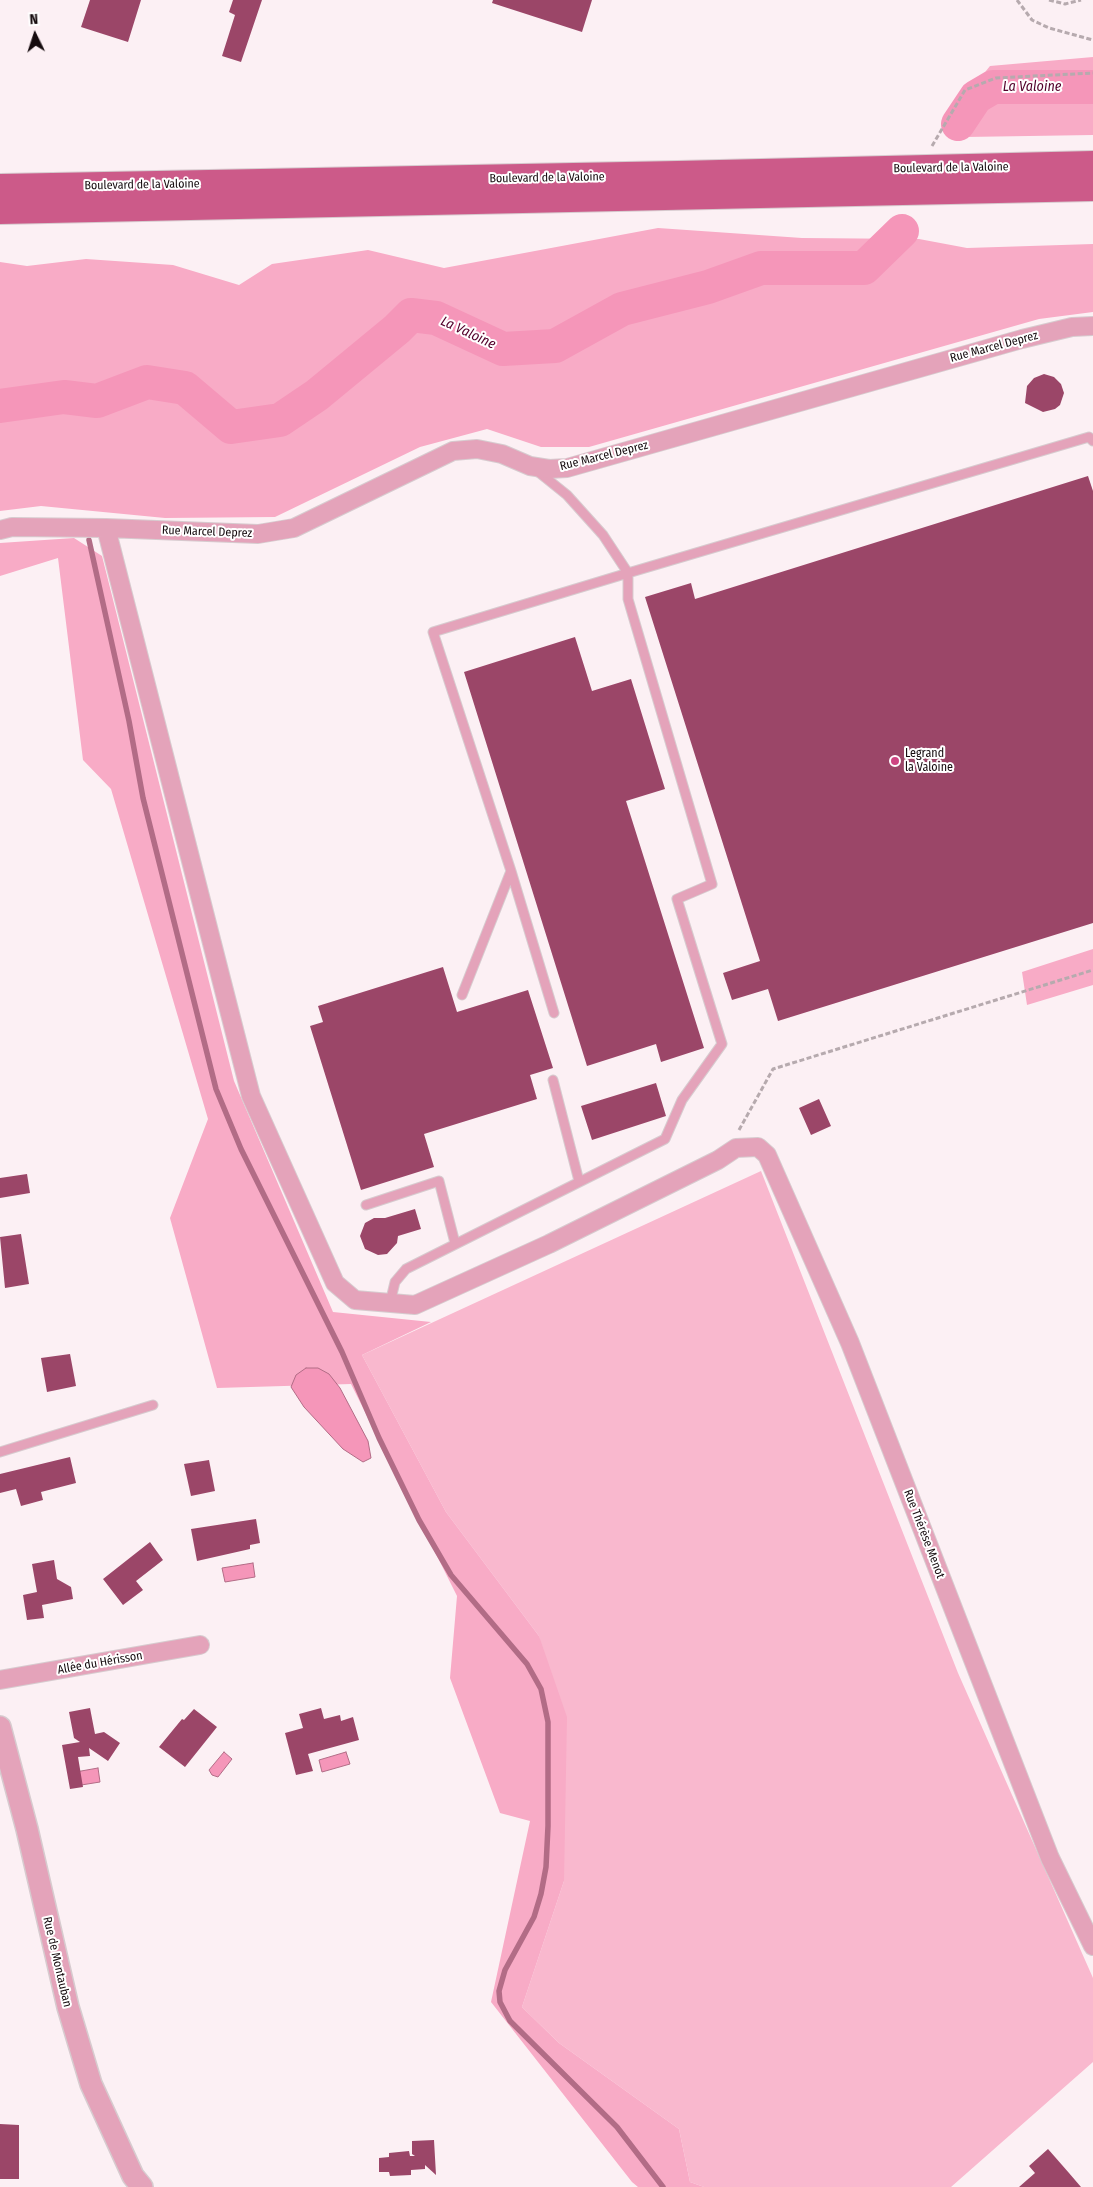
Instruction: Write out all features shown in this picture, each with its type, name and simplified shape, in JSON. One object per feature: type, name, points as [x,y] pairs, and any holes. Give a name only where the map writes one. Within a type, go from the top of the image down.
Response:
[{"type":"main road","name":"Boulevard de la Valoine","points":[[0,188],[668,176],[1093,165]]},
{"type":"main road","name":"Boulevard de la Valoine","points":[[0,210],[1093,187]]},
{"type":"street","name":"Rue Marcel Deprez","points":[[0,530],[12,527],[106,528],[258,534],[294,528],[453,452],[477,449],[502,454],[530,466],[550,469],[567,468],[1022,338],[1072,327],[1093,326]]},
{"type":"street","points":[[106,528],[251,1096],[335,1284],[356,1300],[414,1305],[496,1269],[718,1160],[736,1148]]},
{"type":"street","name":"Rue Thérèse Menot","points":[[736,1148],[758,1147],[767,1155],[850,1344],[1050,1858],[1093,1946]]},
{"type":"street","name":"Allée du Hérisson","points":[[0,1680],[200,1645]]},
{"type":"street","name":"Rue de Montauban","points":[[0,1727],[27,1829],[68,2007],[88,2075],[133,2176],[142,2187]]},
{"type":"lane","points":[[554,1013],[511,872],[433,632],[1089,437],[1093,441]]},
{"type":"lane","points":[[390,1303],[395,1282],[406,1269],[664,1139],[682,1100],[722,1044],[677,899],[712,884],[628,599],[628,573],[597,529],[566,495],[530,466]]},
{"type":"lane","points":[[462,995],[511,872]]},
{"type":"lane","points":[[553,1080],[579,1181]]},
{"type":"lane","points":[[366,1205],[439,1182],[455,1243]]},
{"type":"lane","points":[[0,1452],[153,1405]]},
{"type":"path","points":[[1017,0],[1032,20],[1049,28],[1093,40]]},
{"type":"path","points":[[1050,0],[1064,4],[1081,0]]},
{"type":"path","points":[[932,146],[965,90],[996,78],[1093,73]]},
{"type":"path","points":[[736,1148],[739,1126],[773,1069],[1093,970]]},
{"type":"shaded area","points":[[1093,57],[1093,135],[965,137],[951,114],[990,66]]},
{"type":"shaded area","points":[[658,228],[802,238],[919,239],[967,248],[1093,244],[1093,312],[1039,319],[589,447],[541,447],[487,429],[420,447],[275,517],[165,518],[41,506],[0,511],[0,262],[27,266],[86,259],[173,265],[239,285],[272,264],[368,250],[444,268]]},
{"type":"shaded area","points":[[74,538],[102,556],[234,1081],[333,1312],[431,1322],[362,1355],[446,1512],[539,1636],[567,1717],[564,1881],[522,2007],[559,2043],[679,2129],[690,2182],[704,2187],[638,2187],[632,2182],[491,2002],[530,1821],[500,1813],[450,1678],[457,1596],[351,1384],[217,1388],[170,1218],[208,1119],[111,789],[83,760],[58,558],[0,576],[0,543]]},
{"type":"shaded area","points":[[1093,949],[1093,985],[1027,1005],[1022,972]]},
{"type":"shaded area","points":[[761,1171],[958,1673],[1093,1978],[1093,2062],[951,2187],[704,2187],[690,2182],[679,2129],[559,2043],[522,2007],[564,1881],[539,1636],[446,1512],[362,1355]]},
{"type":"shaded area","points":[[306,1368],[318,1368],[329,1374],[340,1388],[368,1441],[371,1458],[363,1462],[343,1449],[304,1407],[291,1387],[296,1375]]},
{"type":"shaded area","points":[[253,1563],[255,1577],[225,1582],[222,1568]]},
{"type":"shaded area","points":[[224,1752],[232,1759],[218,1777],[212,1775],[209,1770]]},
{"type":"shaded area","points":[[346,1752],[350,1764],[322,1772],[319,1760]]},
{"type":"shaded area","points":[[98,1768],[100,1782],[75,1786],[70,1773]]},
{"type":"building","points":[[90,0],[141,0],[128,42],[81,27]]},
{"type":"building","points":[[233,0],[262,0],[241,62],[222,56],[235,15],[229,12]]},
{"type":"building","points":[[493,0],[592,0],[582,32],[492,3]]},
{"type":"building","points":[[1044,374],[1054,377],[1061,384],[1064,393],[1060,405],[1055,409],[1043,412],[1025,403],[1027,386],[1034,378]]},
{"type":"building","name":"Legrand la Valoine","points":[[1088,476],[1093,491],[1093,923],[778,1021],[768,989],[732,1000],[723,973],[760,961],[645,597],[691,583],[695,599]]},
{"type":"building","points":[[575,637],[592,691],[631,679],[665,789],[626,801],[704,1048],[661,1062],[656,1044],[587,1066],[464,672]]},
{"type":"building","points":[[443,967],[457,1012],[528,990],[553,1068],[530,1075],[537,1099],[424,1134],[434,1167],[361,1190],[310,1026],[323,1022],[318,1006]]},
{"type":"building","points":[[656,1083],[666,1116],[592,1140],[581,1106]]},
{"type":"building","points":[[819,1099],[831,1126],[811,1135],[799,1108]]},
{"type":"building","points":[[27,1174],[30,1193],[0,1198],[0,1178]]},
{"type":"building","points":[[415,1209],[421,1229],[398,1236],[397,1243],[387,1254],[378,1255],[365,1249],[360,1236],[365,1223],[374,1218],[385,1218]]},
{"type":"building","points":[[21,1234],[29,1284],[5,1288],[0,1237]]},
{"type":"building","points":[[70,1354],[76,1386],[47,1392],[41,1358]]},
{"type":"building","points":[[70,1457],[76,1483],[41,1492],[43,1500],[21,1506],[16,1489],[0,1493],[0,1474]]},
{"type":"building","points":[[209,1460],[215,1491],[191,1496],[184,1464]]},
{"type":"building","points":[[256,1519],[260,1543],[250,1545],[250,1549],[197,1561],[191,1529]]},
{"type":"building","points":[[150,1542],[163,1560],[136,1581],[143,1590],[123,1605],[103,1579]]},
{"type":"building","points":[[54,1560],[57,1579],[71,1587],[73,1599],[42,1605],[44,1618],[27,1620],[23,1595],[37,1592],[32,1564]]},
{"type":"building","points":[[90,1708],[95,1734],[104,1732],[120,1743],[108,1761],[89,1748],[90,1756],[78,1757],[83,1787],[70,1789],[62,1745],[80,1742],[74,1738],[69,1712]]},
{"type":"building","points":[[321,1708],[324,1719],[340,1715],[341,1721],[353,1717],[359,1740],[308,1754],[313,1771],[296,1775],[285,1733],[303,1728],[299,1714]]},
{"type":"building","points":[[194,1709],[217,1727],[185,1767],[159,1747],[182,1719],[184,1720]]},
{"type":"building","points":[[0,2124],[19,2125],[19,2179],[0,2179]]},
{"type":"building","points":[[434,2140],[436,2175],[425,2165],[425,2169],[411,2170],[411,2175],[390,2176],[389,2172],[379,2172],[379,2158],[389,2157],[389,2153],[409,2151],[410,2156],[415,2156],[412,2154],[412,2141]]},
{"type":"building","points":[[1048,2149],[1081,2187],[1019,2187],[1035,2173],[1029,2166]]},
{"type":"waterway","name":"La Valoine","points":[[958,124],[976,97],[993,87],[1093,87]]},
{"type":"waterway","name":"La Valoine","points":[[0,406],[64,397],[97,401],[147,382],[185,388],[231,427],[280,420],[317,395],[397,329],[411,315],[436,318],[503,349],[555,346],[622,309],[708,287],[761,268],[864,268],[902,231]]},
{"type":"waterway","points":[[89,540],[129,721],[143,798],[216,1089],[241,1149],[342,1352],[379,1438],[419,1520],[451,1575],[527,1664],[541,1689],[548,1722],[546,1867],[534,1917],[505,1970],[499,1991],[500,2002],[510,2021],[617,2127],[663,2187]]},
{"type":"place","name":"Legrand la Valoine","points":[[895,761]]}]
